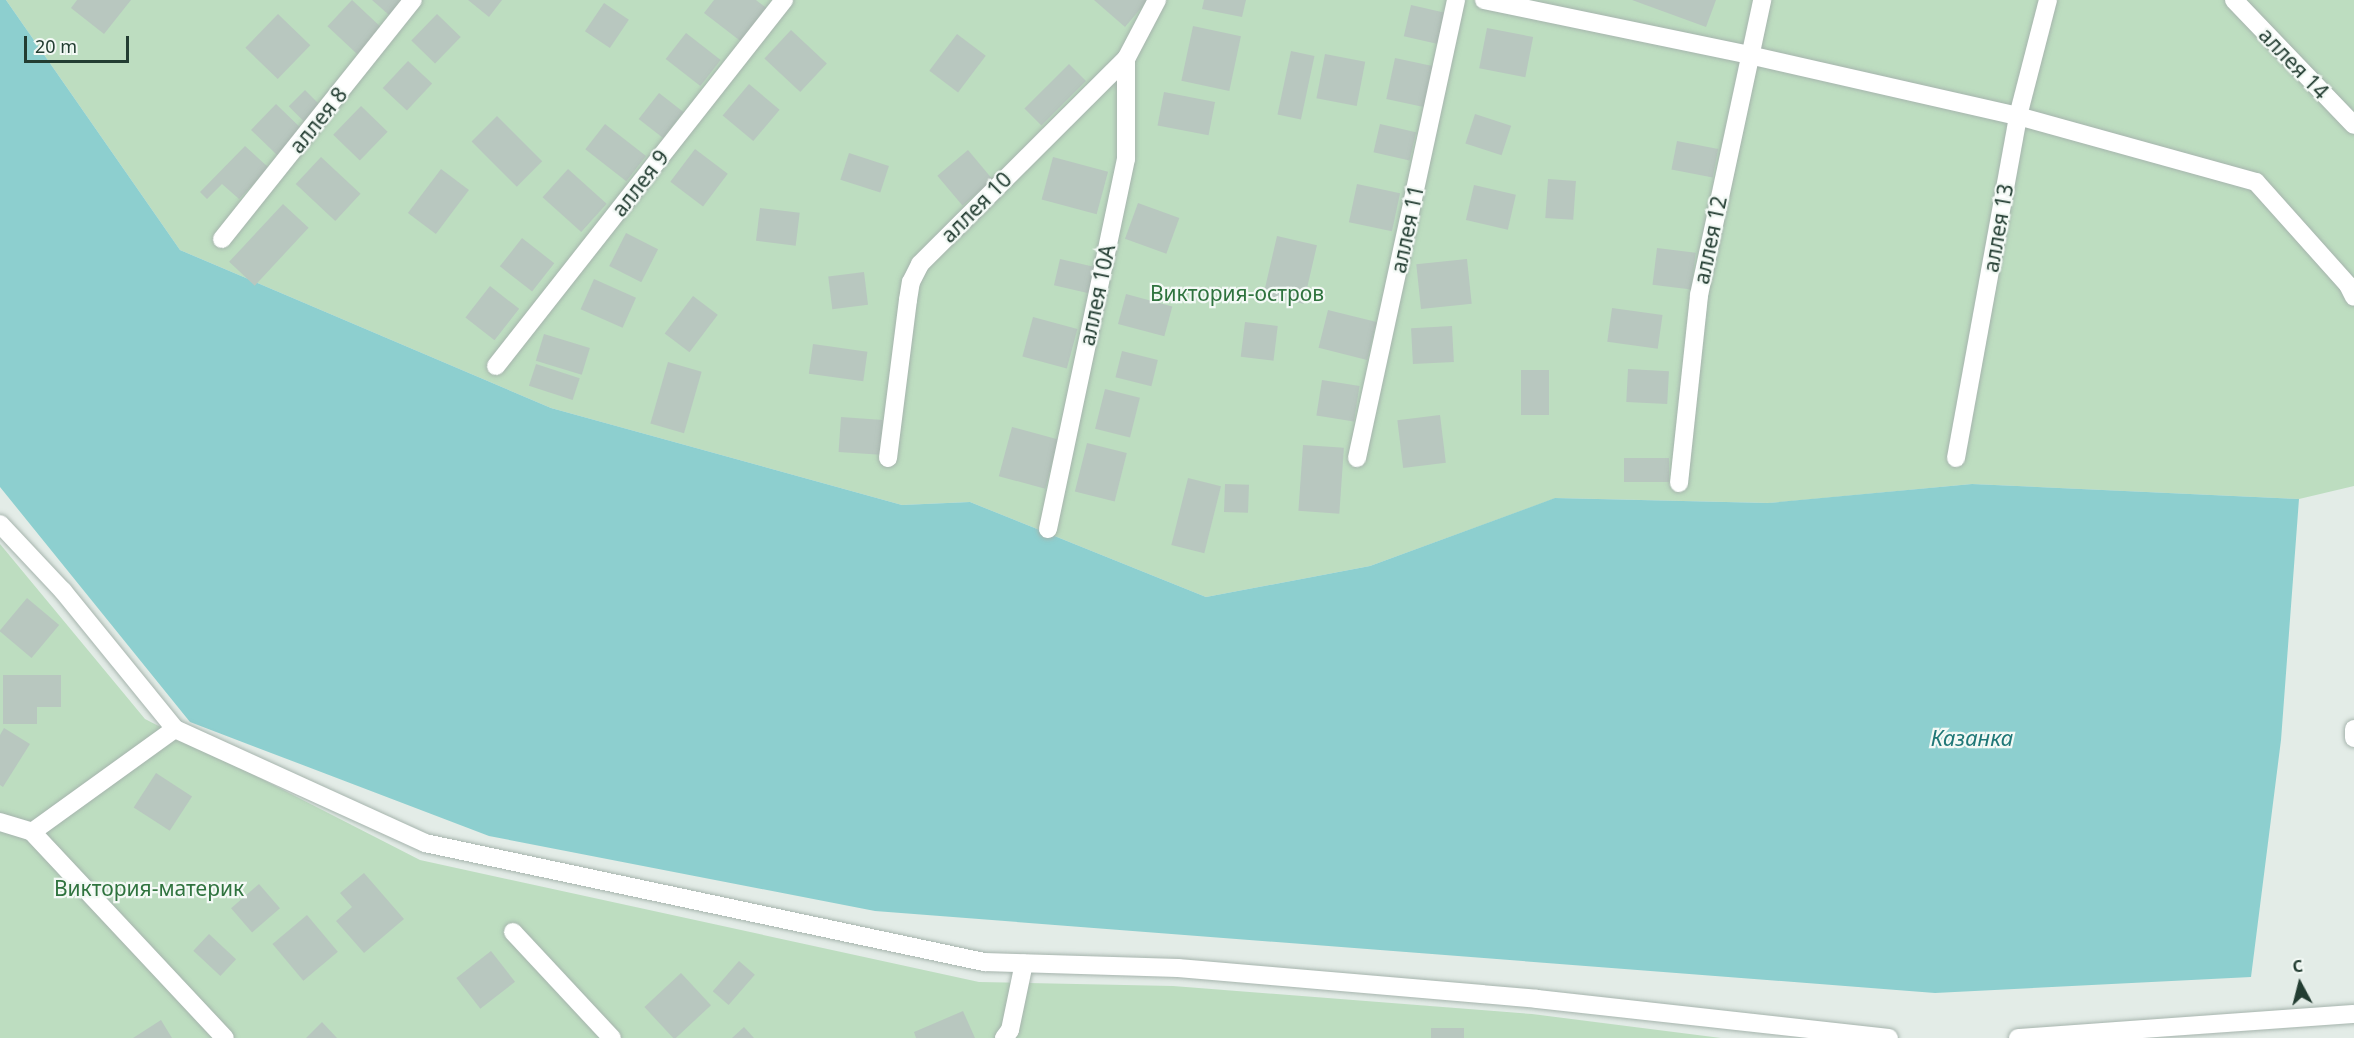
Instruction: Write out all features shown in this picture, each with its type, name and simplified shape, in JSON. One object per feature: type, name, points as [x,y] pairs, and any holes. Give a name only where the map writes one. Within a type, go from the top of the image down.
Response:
[{"type":"lane","name":"аллея 8","points":[[222,239],[413,0]]},
{"type":"lane","name":"аллея 9","points":[[496,366],[784,0]]},
{"type":"lane","name":"аллея 10","points":[[888,458],[908,300],[911,282],[920,264],[1126,59],[1157,0]]},
{"type":"lane","name":"аллея 11","points":[[1358,458],[1456,0]]},
{"type":"lane","points":[[1484,0],[1749,55],[2018,116],[2256,182],[2348,285],[2354,297]]},
{"type":"lane","name":"аллея 12","points":[[1679,483],[1699,294],[1762,0]]},
{"type":"lane","name":"аллея 13","points":[[1956,458],[2018,116],[2048,0]]},
{"type":"lane","name":"аллея 14","points":[[2234,0],[2354,125]]},
{"type":"lane","name":"аллея 10А","points":[[1048,529],[1126,159],[1126,59]]},
{"type":"lane","points":[[0,524],[63,591],[175,729],[425,843],[984,962],[1178,968],[1405,987],[1548,1000],[1889,1038]]},
{"type":"lane","points":[[32,832],[175,729]]},
{"type":"lane","points":[[2354,729],[2354,738]]},
{"type":"lane","points":[[0,821],[32,832],[225,1038]]},
{"type":"lane","points":[[513,932],[612,1038]]},
{"type":"lane","points":[[1010,1035],[1024,963]]},
{"type":"lane","points":[[2018,1038],[2354,1014]]},
{"type":"green space","name":"Виктория-остров","points":[[6,0],[2354,0],[2354,486],[2299,499],[1972,484],[1769,503],[1556,498],[1370,566],[1206,597],[970,502],[902,505],[551,408],[180,250]]},
{"type":"green space","name":"Виктория-материк","points":[[0,544],[145,719],[420,860],[979,982],[1173,986],[1532,1014],[1721,1038],[0,1038]]},
{"type":"water","name":"Казанка","points":[[0,0],[6,0],[180,250],[551,408],[902,505],[970,502],[1206,597],[1370,566],[1555,498],[1768,503],[1972,484],[2299,499],[2281,740],[2251,977],[1935,993],[875,911],[489,836],[190,722],[0,487]]},
{"type":"building","points":[[77,0],[131,0],[104,34],[71,8]]},
{"type":"building","points":[[352,0],[383,29],[358,55],[327,26]]},
{"type":"building","points":[[372,0],[403,0],[389,15]]},
{"type":"building","points":[[468,0],[502,0],[489,17]]},
{"type":"building","points":[[714,0],[756,0],[769,10],[743,43],[704,13]]},
{"type":"building","points":[[1094,0],[1148,0],[1125,27]]},
{"type":"building","points":[[1204,0],[1246,0],[1242,17],[1202,9]]},
{"type":"building","points":[[1632,0],[1716,0],[1706,27]]},
{"type":"building","points":[[604,3],[629,20],[610,48],[585,31]]},
{"type":"building","points":[[1411,5],[1446,13],[1439,44],[1404,36]]},
{"type":"building","points":[[278,14],[310,45],[278,79],[245,48]]},
{"type":"building","points":[[437,14],[461,37],[435,64],[411,41]]},
{"type":"building","points":[[1193,26],[1241,36],[1229,91],[1181,81]]},
{"type":"building","points":[[1487,28],[1533,37],[1525,77],[1479,68]]},
{"type":"building","points":[[791,30],[827,63],[800,92],[764,59]]},
{"type":"building","points":[[686,33],[721,60],[700,86],[666,59]]},
{"type":"building","points":[[957,34],[986,56],[958,92],[929,71]]},
{"type":"building","points":[[1291,51],[1314,56],[1301,120],[1277,115]]},
{"type":"building","points":[[1325,54],[1365,62],[1357,106],[1316,98]]},
{"type":"building","points":[[1395,58],[1437,67],[1428,108],[1386,99]]},
{"type":"building","points":[[408,61],[432,84],[407,111],[383,88]]},
{"type":"building","points":[[1069,64],[1086,81],[1041,126],[1024,109]]},
{"type":"building","points":[[749,84],[780,110],[753,141],[723,115]]},
{"type":"building","points":[[305,90],[323,108],[306,124],[289,106]]},
{"type":"building","points":[[1164,92],[1215,102],[1209,135],[1158,125]]},
{"type":"building","points":[[659,93],[683,112],[663,138],[639,119]]},
{"type":"building","points":[[276,104],[303,130],[278,156],[251,130]]},
{"type":"building","points":[[361,106],[388,132],[360,160],[333,135]]},
{"type":"building","points":[[1475,114],[1511,126],[1502,155],[1465,143]]},
{"type":"building","points":[[497,116],[542,161],[517,187],[472,141]]},
{"type":"building","points":[[605,124],[646,156],[626,181],[585,149]]},
{"type":"building","points":[[1380,124],[1416,132],[1410,161],[1373,152]]},
{"type":"building","points":[[1677,141],[1718,149],[1713,177],[1671,169]]},
{"type":"building","points":[[245,146],[269,168],[239,199],[222,184],[207,199],[200,192]]},
{"type":"building","points":[[695,149],[728,174],[703,206],[670,182]]},
{"type":"building","points":[[968,150],[993,180],[962,206],[937,176]]},
{"type":"building","points":[[849,153],[889,166],[880,193],[840,180]]},
{"type":"building","points":[[321,157],[360,194],[335,221],[296,184]]},
{"type":"building","points":[[1053,157],[1108,172],[1097,214],[1042,200]]},
{"type":"building","points":[[441,169],[469,190],[436,234],[408,213]]},
{"type":"building","points":[[568,169],[607,204],[581,232],[543,197]]},
{"type":"building","points":[[1548,179],[1576,181],[1573,220],[1545,218]]},
{"type":"building","points":[[1357,184],[1400,193],[1392,231],[1349,222]]},
{"type":"building","points":[[1474,185],[1516,195],[1508,230],[1466,220]]},
{"type":"building","points":[[1138,203],[1179,218],[1166,254],[1125,239]]},
{"type":"building","points":[[283,204],[309,228],[255,286],[229,262]]},
{"type":"building","points":[[760,208],[800,213],[796,246],[756,241]]},
{"type":"building","points":[[626,233],[658,249],[641,282],[609,266]]},
{"type":"building","points":[[1277,236],[1317,245],[1303,304],[1264,294]]},
{"type":"building","points":[[522,238],[554,263],[532,292],[500,266]]},
{"type":"building","points":[[1657,248],[1696,253],[1691,289],[1652,285]]},
{"type":"building","points":[[1060,259],[1098,268],[1092,294],[1054,285]]},
{"type":"building","points":[[1467,259],[1472,304],[1421,309],[1416,264]]},
{"type":"building","points":[[864,272],[868,305],[832,309],[828,276]]},
{"type":"building","points":[[594,279],[636,298],[623,328],[581,309]]},
{"type":"building","points":[[490,286],[519,309],[495,340],[465,318]]},
{"type":"building","points":[[1126,294],[1172,306],[1164,336],[1118,324]]},
{"type":"building","points":[[693,296],[718,315],[689,352],[665,334]]},
{"type":"building","points":[[1612,308],[1663,315],[1658,349],[1607,342]]},
{"type":"building","points":[[1328,310],[1377,322],[1367,360],[1319,348]]},
{"type":"building","points":[[1033,317],[1077,329],[1067,369],[1022,357]]},
{"type":"building","points":[[1245,322],[1278,326],[1273,361],[1241,357]]},
{"type":"building","points":[[1452,326],[1454,362],[1413,364],[1411,328]]},
{"type":"building","points":[[544,334],[590,348],[582,375],[536,361]]},
{"type":"building","points":[[813,344],[867,352],[863,381],[809,374]]},
{"type":"building","points":[[1122,351],[1158,360],[1151,386],[1115,377]]},
{"type":"building","points":[[668,362],[702,372],[684,433],[650,424]]},
{"type":"building","points":[[536,364],[580,378],[573,400],[529,386]]},
{"type":"building","points":[[1628,369],[1669,371],[1667,404],[1626,402]]},
{"type":"building","points":[[1521,370],[1549,370],[1549,415],[1521,415]]},
{"type":"building","points":[[1322,380],[1360,386],[1354,422],[1316,416]]},
{"type":"building","points":[[1105,389],[1140,398],[1130,437],[1095,429]]},
{"type":"building","points":[[1440,415],[1446,463],[1403,468],[1397,420]]},
{"type":"building","points":[[841,417],[883,420],[880,455],[839,452]]},
{"type":"building","points":[[1012,427],[1058,439],[1045,489],[999,476]]},
{"type":"building","points":[[1087,443],[1127,453],[1115,501],[1075,492]]},
{"type":"building","points":[[1303,445],[1344,448],[1339,514],[1298,511]]},
{"type":"building","points":[[1624,458],[1669,458],[1669,482],[1624,482]]},
{"type":"building","points":[[1188,478],[1221,486],[1204,553],[1171,545]]},
{"type":"building","points":[[1225,484],[1249,485],[1248,513],[1224,512]]},
{"type":"building","points":[[27,598],[59,625],[32,658],[0,631]]},
{"type":"building","points":[[3,675],[61,675],[61,707],[37,707],[37,724],[3,724]]},
{"type":"building","points":[[4,728],[30,744],[3,787],[0,785],[0,735]]},
{"type":"building","points":[[156,773],[192,796],[170,831],[134,807]]},
{"type":"building","points":[[364,873],[404,919],[364,953],[336,921],[352,907],[340,893]]},
{"type":"building","points":[[259,884],[280,908],[252,932],[231,908]]},
{"type":"building","points":[[307,915],[338,952],[303,981],[273,944]]},
{"type":"building","points":[[209,934],[236,959],[220,976],[193,951]]},
{"type":"building","points":[[491,951],[515,982],[480,1009],[456,978]]},
{"type":"building","points":[[739,961],[755,975],[729,1005],[713,991]]},
{"type":"building","points":[[681,973],[711,1005],[676,1038],[644,1007]]},
{"type":"building","points":[[963,1011],[975,1038],[916,1038],[914,1032]]},
{"type":"building","points":[[161,1020],[172,1038],[133,1038]]},
{"type":"building","points":[[322,1022],[337,1038],[306,1038]]},
{"type":"building","points":[[744,1027],[754,1038],[732,1038]]},
{"type":"building","points":[[1431,1028],[1464,1028],[1464,1038],[1431,1038]]}]
